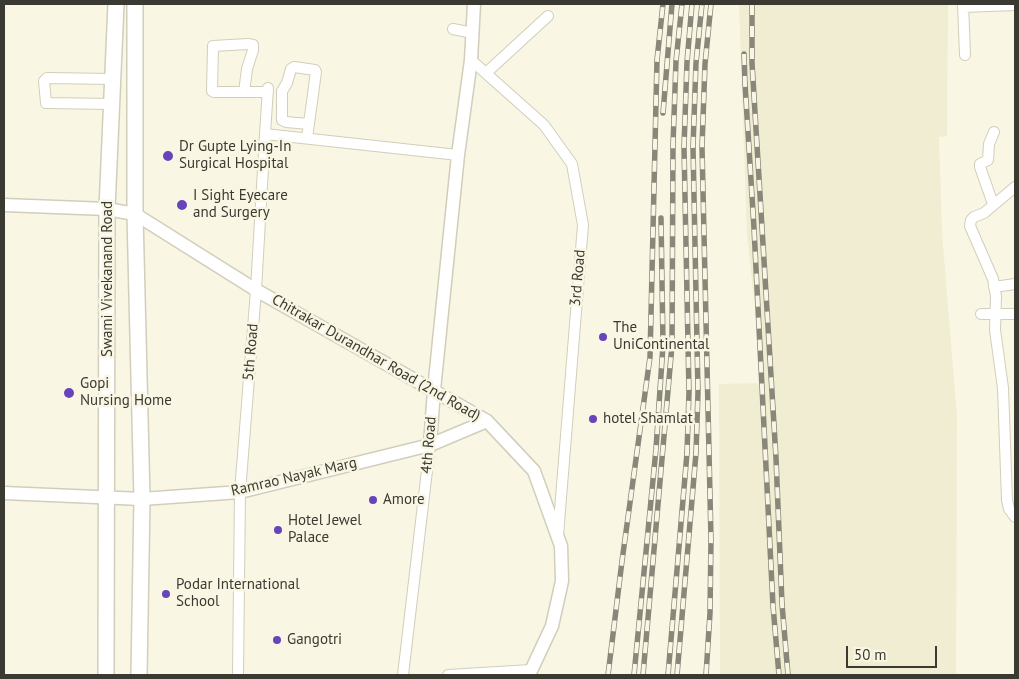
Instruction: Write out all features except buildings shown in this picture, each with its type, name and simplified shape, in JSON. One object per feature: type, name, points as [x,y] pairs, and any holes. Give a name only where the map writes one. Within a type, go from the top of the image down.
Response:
[{"type":"main road","name":"Swami Vivekanand Road","points":[[106,675],[107,209],[116,4]]},
{"type":"main road","name":"Swami Vivekanand Road","points":[[135,4],[135,214],[142,499],[139,675]]},
{"type":"main road","points":[[115,23],[135,22]]},
{"type":"street","name":"4th Road","points":[[403,675],[430,446],[458,155],[471,60],[474,4]]},
{"type":"street","points":[[965,55],[963,5],[1015,5]]},
{"type":"street","points":[[486,73],[548,16]]},
{"type":"street","points":[[453,29],[473,33]]},
{"type":"street","points":[[244,92],[247,70],[253,53],[252,45],[213,46],[212,91],[268,93],[282,100]]},
{"type":"street","name":"3rd Road","points":[[471,60],[544,125],[572,164],[583,225],[558,538]]},
{"type":"street","points":[[307,138],[309,124],[315,71],[292,68],[287,83],[283,88],[282,120],[309,124]]},
{"type":"street","points":[[112,104],[46,103],[44,81],[47,78],[113,79]]},
{"type":"street","name":"5th Road","points":[[238,675],[240,492],[256,290],[268,93]]},
{"type":"street","points":[[993,204],[980,166],[988,160],[988,144],[994,132]]},
{"type":"street","points":[[265,134],[458,155]]},
{"type":"street","points":[[1015,187],[984,213],[974,217],[970,226],[993,279],[996,314],[995,330],[1003,388],[1007,500],[1009,509],[1015,517]]},
{"type":"street","name":"Chitrakar Durandhar Road (2nd Road)","points":[[4,205],[107,209],[135,214],[256,290],[487,421],[534,471],[561,546],[562,581],[552,626],[530,673]]},
{"type":"street","points":[[994,287],[1015,284]]},
{"type":"street","points":[[981,314],[1015,314]]},
{"type":"street","name":"Ramrao Nayak Marg","points":[[4,493],[142,499],[240,492],[430,446],[487,421]]},
{"type":"street","points":[[448,675],[530,673]]},
{"type":"shaded area","points":[[739,4],[948,4],[947,136],[939,137],[942,232],[957,417],[956,675],[720,675],[719,384],[763,383],[747,235]]},
{"type":"railway","points":[[608,675],[650,357],[657,60],[663,4]]},
{"type":"railway","points":[[663,113],[672,4]]},
{"type":"railway","points":[[643,675],[672,345],[673,145],[676,61],[682,4]]},
{"type":"railway","points":[[668,675],[687,453],[689,392],[684,147],[687,62],[692,4]]},
{"type":"railway","points":[[677,675],[696,453],[698,392],[693,147],[696,63],[702,4]]},
{"type":"railway","points":[[706,675],[710,613],[711,539],[702,147],[705,64],[711,4]]},
{"type":"railway","points":[[752,4],[752,63],[776,458],[782,604],[788,675]]},
{"type":"railway","points":[[744,54],[773,606],[779,675]]},
{"type":"railway","points":[[634,675],[656,449],[663,345],[661,218]]},
{"type":"place","name":"Dr Gupte Lying-In Surgical Hospital","points":[[168,156]]},
{"type":"place","name":"I Sight Eyecare and Surgery","points":[[182,205]]},
{"type":"place","name":"The UniContinental","points":[[603,337]]},
{"type":"place","name":"Gopi Nursing Home","points":[[69,393]]},
{"type":"place","name":"hotel Shamlat","points":[[593,419]]},
{"type":"place","name":"Amore","points":[[373,500]]},
{"type":"place","name":"Hotel Jewel Palace","points":[[278,530]]},
{"type":"place","name":"Podar International School","points":[[166,594]]},
{"type":"place","name":"Gangotri","points":[[277,640]]}]
